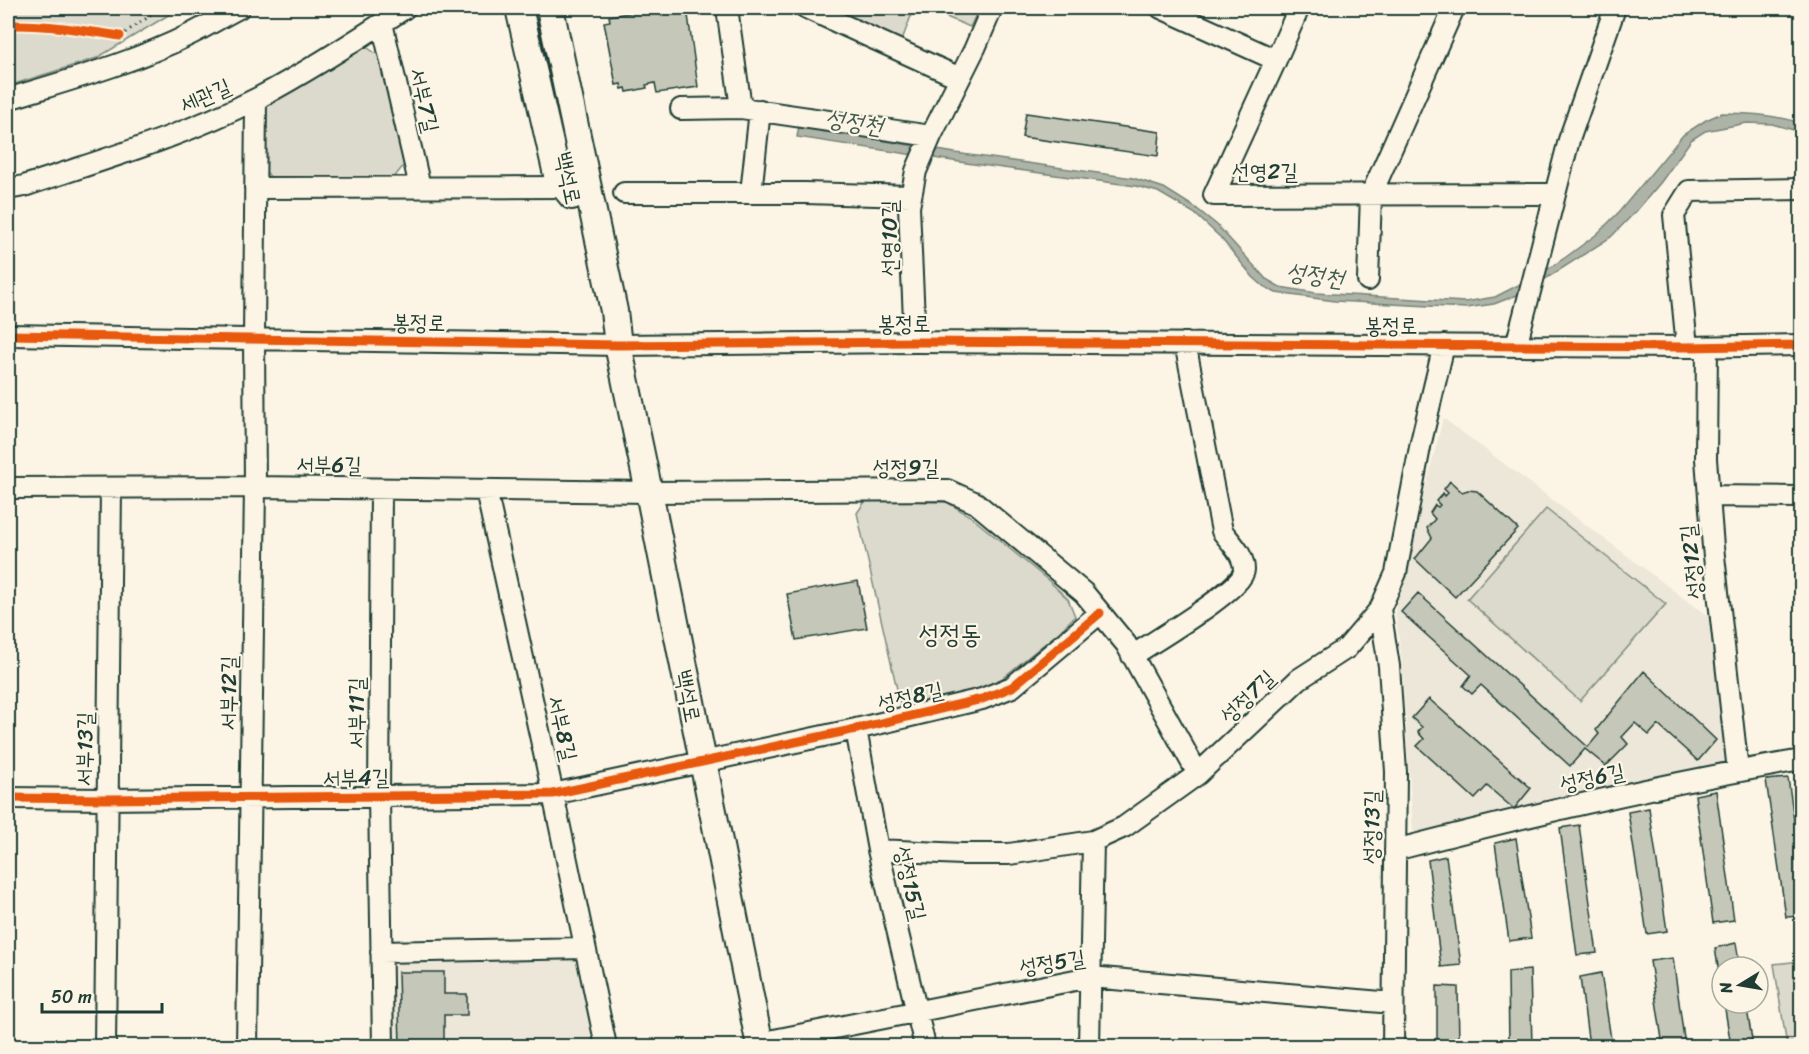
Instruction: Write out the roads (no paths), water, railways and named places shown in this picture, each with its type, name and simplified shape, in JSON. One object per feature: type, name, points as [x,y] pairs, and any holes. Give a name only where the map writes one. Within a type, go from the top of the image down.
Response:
[{"type":"main road","points":[[519,8],[558,180],[575,193],[595,177],[595,155],[568,8]]},
{"type":"main road","name":"백석로","points":[[534,8],[575,193],[614,311],[618,345],[759,1045]]},
{"type":"main road","name":"백석로","points":[[550,8],[575,193]]},
{"type":"street","points":[[8,99],[150,52],[191,34],[240,8]]},
{"type":"street","name":"세관길","points":[[8,189],[24,186],[176,134],[256,99],[341,51],[405,8]]},
{"type":"street","points":[[728,8],[751,109],[751,193]]},
{"type":"street","points":[[806,8],[960,78]]},
{"type":"street","name":"선영10길","points":[[915,342],[909,207],[916,171],[992,8]]},
{"type":"street","points":[[1161,8],[1276,60],[1299,8]]},
{"type":"street","points":[[1368,280],[1371,195],[1454,8]]},
{"type":"street","points":[[1516,346],[1569,140],[1615,8]]},
{"type":"street","name":"서부7길","points":[[382,23],[420,187]]},
{"type":"street","name":"선영2길","points":[[1276,60],[1214,195],[1555,194]]},
{"type":"street","name":"서부12길","points":[[247,1047],[255,487],[256,99]]},
{"type":"street","points":[[681,109],[751,109],[931,136]]},
{"type":"street","points":[[255,188],[420,187],[575,193]]},
{"type":"street","points":[[1687,347],[1674,215],[1689,191],[1802,189]]},
{"type":"street","points":[[624,193],[911,196]]},
{"type":"street","name":"봉정로","points":[[8,335],[618,345],[915,342],[1687,347],[1802,345]]},
{"type":"street","points":[[1132,656],[1222,597],[1241,580],[1244,571],[1240,554],[1222,531],[1185,344]]},
{"type":"street","name":"성정7길","points":[[878,850],[1010,854],[1093,841],[1124,827],[1197,774],[1299,679],[1347,648],[1380,609],[1396,573],[1419,453],[1444,345]]},
{"type":"street","name":"성정12길","points":[[1707,347],[1706,459],[1738,771]]},
{"type":"street","name":"서부6길","points":[[8,488],[255,487],[649,492]]},
{"type":"street","name":"서부13길","points":[[105,1047],[111,488]]},
{"type":"street","name":"서부11길","points":[[381,489],[379,797],[383,1047]]},
{"type":"street","name":"서부8길","points":[[486,490],[606,1047]]},
{"type":"street","name":"성정9길","points":[[649,492],[947,490],[976,503],[1084,593],[1126,644],[1197,774]]},
{"type":"street","points":[[1709,496],[1802,497]]},
{"type":"street","name":"성정13길","points":[[1380,609],[1389,666],[1394,748],[1393,1047]]},
{"type":"street","name":"성정8길","points":[[702,762],[982,699],[1012,687],[1100,613]]},
{"type":"street","name":"성정15길","points":[[856,729],[878,850],[925,1047]]},
{"type":"street","name":"성정6길","points":[[1395,850],[1522,817],[1738,771],[1802,760]]},
{"type":"street","name":"서부4길","points":[[8,798],[553,794],[702,762]]},
{"type":"street","points":[[1089,1047],[1093,841]]},
{"type":"street","points":[[381,952],[585,948]]},
{"type":"street","name":"성정5길","points":[[759,1045],[1090,978],[1393,1003]]},
{"type":"district","name":"성정동","points":[[950,634]]},
{"type":"water label","name":"성정천","points":[[854,122]]},
{"type":"water label","name":"성정천","points":[[1315,275]]}]
